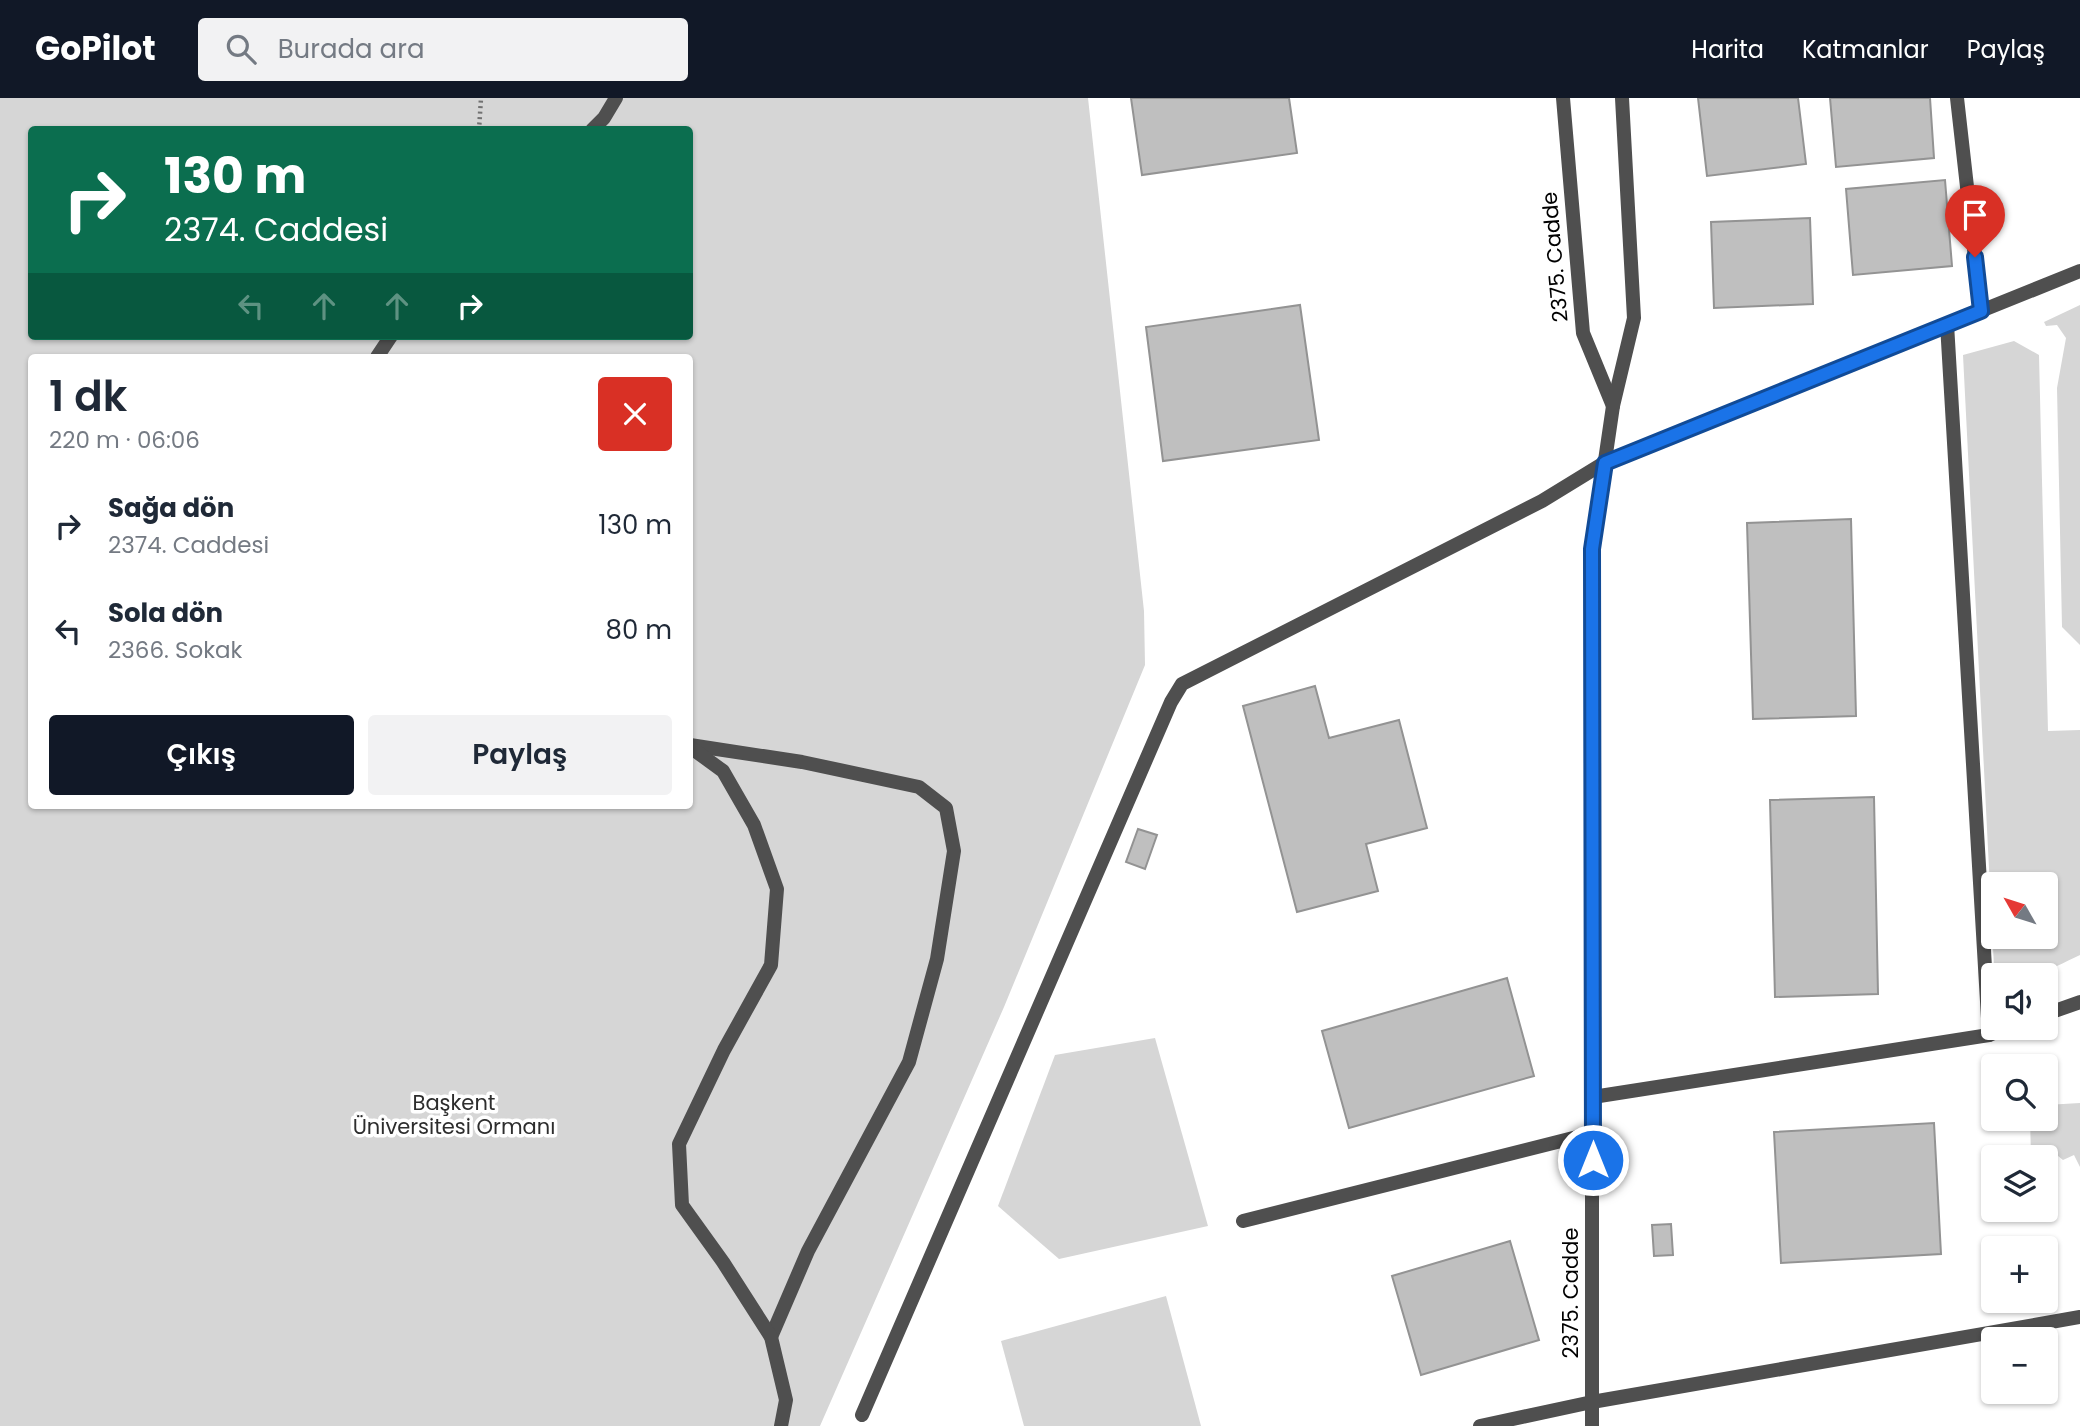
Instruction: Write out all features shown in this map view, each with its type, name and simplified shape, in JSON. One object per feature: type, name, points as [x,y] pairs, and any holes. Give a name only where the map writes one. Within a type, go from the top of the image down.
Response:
[{"type":"street","points":[[596,126],[617,98]]},
{"type":"street","name":"2375. Cadde","points":[[1563,98],[1583,333],[1613,406]]},
{"type":"street","name":"2375. Cadde","points":[[1592,1426],[1592,549],[1613,406],[1634,318],[1622,98]]},
{"type":"street","points":[[1957,98],[1981,311]]},
{"type":"street","points":[[862,1415],[1171,702],[1182,684],[1542,501],[1605,463],[2080,271]]},
{"type":"street","points":[[1947,324],[1985,963]]},
{"type":"street","points":[[693,746],[802,762],[919,787],[946,808],[954,851],[937,959],[909,1062],[808,1251],[771,1337]]},
{"type":"street","points":[[693,748],[723,771],[754,825],[776,889],[771,965],[724,1050],[679,1144],[682,1205],[723,1262],[771,1337],[786,1401],[781,1426]]},
{"type":"street","points":[[2058,1010],[2080,1002]]},
{"type":"street","points":[[1593,1097],[1981,1036]]},
{"type":"street","points":[[1243,1221],[1593,1133]]},
{"type":"street","points":[[1480,1426],[1592,1402],[2080,1317]]},
{"type":"path","points":[[479,126],[481,98]]},
{"type":"green space","name":"Başkent Üniversitesi Ormanı","points":[[0,98],[1088,98],[1144,611],[1145,665],[1004,1007],[820,1426],[0,1426]]},
{"type":"green space","points":[[2080,305],[2080,645],[2062,627],[2057,388],[2066,338],[2057,325],[2046,326],[2044,322]]},
{"type":"green space","points":[[2014,341],[2039,355],[2048,731],[2080,730],[2080,955],[2058,965],[2058,963],[1994,963],[1993,949],[2058,949],[2058,872],[1989,872],[1963,355]]},
{"type":"green space","points":[[1155,1038],[1208,1226],[1059,1259],[998,1206],[1055,1055]]},
{"type":"green space","points":[[2080,1103],[2080,1167],[2074,1155],[2063,1160],[2058,1156],[2058,1145],[2031,1145],[2030,1131],[2058,1131],[2058,1104]]},
{"type":"green space","points":[[1166,1296],[1201,1426],[1024,1426],[1001,1341]]},
{"type":"building","points":[[1131,98],[1289,98],[1297,153],[1142,175]]},
{"type":"building","points":[[1698,98],[1798,98],[1806,164],[1707,176]]},
{"type":"building","points":[[1830,98],[1930,98],[1934,158],[1836,167]]},
{"type":"building","points":[[1945,180],[1952,266],[1853,275],[1846,189]]},
{"type":"building","points":[[1810,218],[1813,304],[1714,308],[1711,222]]},
{"type":"building","points":[[1300,305],[1319,440],[1163,461],[1146,327]]},
{"type":"building","points":[[1851,519],[1856,716],[1753,719],[1747,523]]},
{"type":"building","points":[[1315,686],[1329,738],[1399,720],[1427,828],[1366,844],[1378,891],[1297,912],[1243,706]]},
{"type":"building","points":[[1874,797],[1878,994],[1775,997],[1770,800]]},
{"type":"building","points":[[1138,829],[1157,835],[1145,869],[1126,862]]},
{"type":"building","points":[[1507,978],[1534,1076],[1349,1128],[1322,1031]]},
{"type":"building","points":[[1934,1123],[1941,1254],[1781,1263],[1774,1132]]},
{"type":"building","points":[[1671,1224],[1673,1255],[1654,1256],[1652,1225]]},
{"type":"building","points":[[1510,1241],[1539,1340],[1421,1375],[1392,1276]]},
{"type":"route","points":[[1593,1160],[1592,549],[1605,463],[1981,311],[1975,257]]}]
